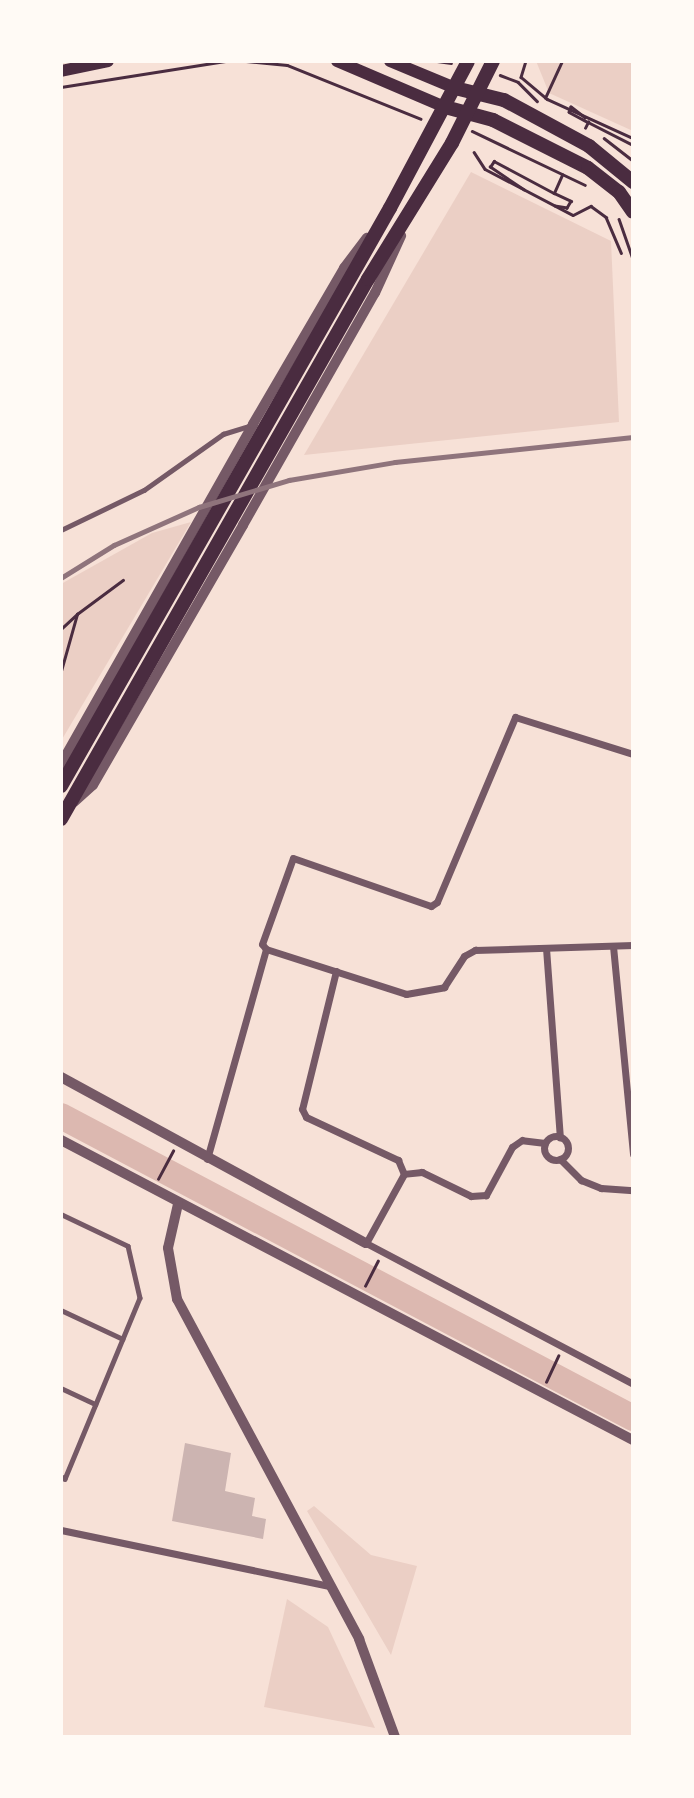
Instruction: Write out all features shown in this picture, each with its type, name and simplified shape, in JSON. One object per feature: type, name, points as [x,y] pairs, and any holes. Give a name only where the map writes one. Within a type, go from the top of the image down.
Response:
[{"type":"main road","points":[[61,71],[108,61]]},
{"type":"main road","points":[[337,61],[445,107],[493,120],[589,168],[619,192],[633,212]]},
{"type":"main road","points":[[390,61],[455,88],[504,100],[589,146],[633,182]]},
{"type":"main road","points":[[61,786],[390,208],[468,61]]},
{"type":"main road","points":[[64,814],[361,291],[409,216],[468,113],[491,66]]},
{"type":"street","points":[[61,764],[253,424],[345,268],[390,208]]},
{"type":"street","points":[[633,754],[515,717],[437,902],[431,906],[293,858],[262,944],[266,949],[406,993],[444,987],[464,956],[475,950],[633,945]]},
{"type":"street","points":[[613,946],[633,1154]]},
{"type":"street","points":[[546,948],[560,1137],[568,1150],[560,1159]]},
{"type":"street","points":[[206,1158],[266,949]]},
{"type":"street","points":[[336,971],[302,1109],[306,1117],[398,1160],[404,1174]]},
{"type":"street","points":[[61,1077],[206,1158],[633,1384]]},
{"type":"street","points":[[404,1174],[422,1172],[471,1196],[486,1195],[512,1147],[522,1140],[545,1143],[560,1137]]},
{"type":"street","points":[[61,1140],[178,1204],[633,1440]]},
{"type":"street","points":[[545,1143],[546,1155],[560,1159],[581,1180],[601,1188],[633,1190]]},
{"type":"street","points":[[366,1243],[404,1174]]},
{"type":"street","points":[[178,1204],[168,1248],[177,1299],[328,1586],[359,1639],[395,1737]]},
{"type":"street","points":[[61,1530],[328,1586]]},
{"type":"lane","points":[[61,530],[144,490],[223,434],[253,424]]},
{"type":"lane","points":[[61,1214],[128,1246],[140,1298],[65,1479],[61,1477]]},
{"type":"lane","points":[[61,1310],[123,1339]]},
{"type":"lane","points":[[61,1388],[96,1404]]},
{"type":"path","points":[[61,86],[225,61]]},
{"type":"path","points":[[246,61],[287,65],[412,117],[437,123]]},
{"type":"path","points":[[526,61],[521,77],[545,98],[633,138]]},
{"type":"path","points":[[545,98],[562,61]]},
{"type":"path","points":[[491,66],[518,82],[551,109]]},
{"type":"path","points":[[585,118],[580,111],[571,107],[569,113],[588,122]]},
{"type":"path","points":[[562,115],[607,140],[633,161]]},
{"type":"path","points":[[460,127],[590,188]]},
{"type":"path","points":[[474,152],[485,169],[567,208],[571,201],[554,192]]},
{"type":"path","points":[[557,204],[573,215],[591,206],[606,217],[621,253]]},
{"type":"path","points":[[617,216],[633,259]]},
{"type":"path","points":[[61,629],[122,580]]},
{"type":"path","points":[[61,671],[77,614]]},
{"type":"path","points":[[152,1190],[178,1142]]},
{"type":"path","points":[[359,1297],[383,1252]]},
{"type":"path","points":[[542,1392],[563,1347]]},
{"type":"shaded area","points":[[536,61],[633,61],[633,131],[549,93]]},
{"type":"shaded area","points":[[471,172],[611,241],[619,422],[304,455]]},
{"type":"shaded area","points":[[191,522],[61,741],[61,584],[152,533]]},
{"type":"shaded area","points":[[314,1506],[371,1555],[417,1566],[391,1655],[307,1511]]},
{"type":"shaded area","points":[[287,1599],[328,1627],[375,1728],[264,1707]]},
{"type":"building","points":[[185,1443],[231,1453],[225,1491],[255,1498],[252,1516],[266,1519],[263,1539],[172,1521]]},
{"type":"waterway","points":[[61,1116],[633,1418]]},
{"type":"railway","points":[[61,578],[114,545],[199,507],[289,480],[395,462],[633,437]]}]
